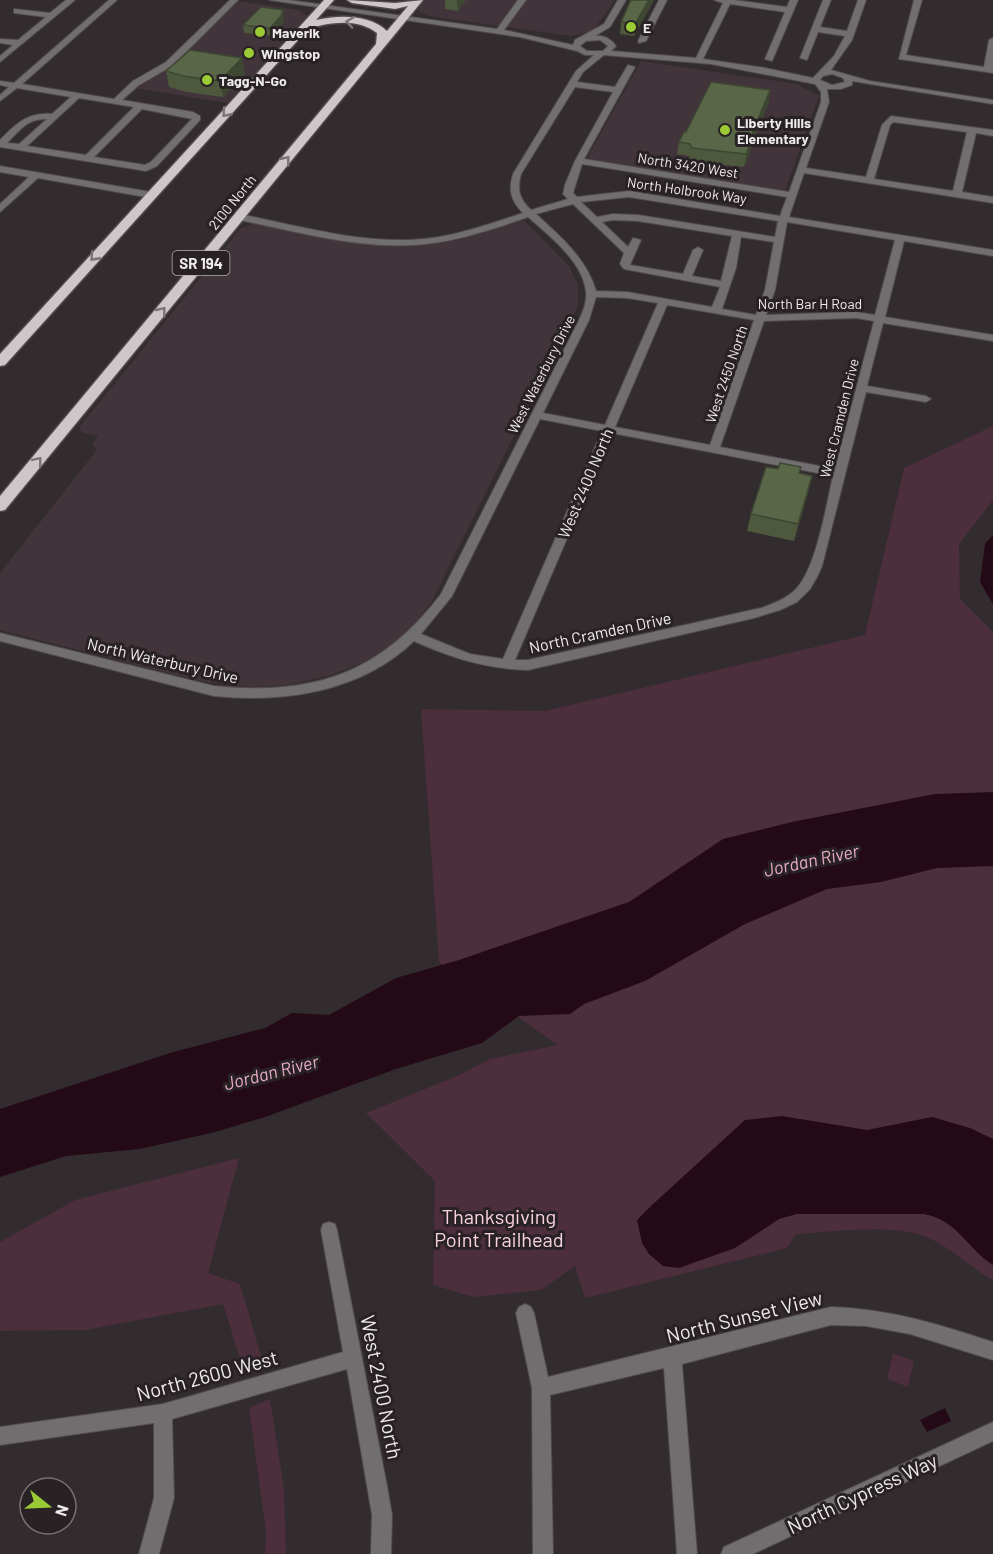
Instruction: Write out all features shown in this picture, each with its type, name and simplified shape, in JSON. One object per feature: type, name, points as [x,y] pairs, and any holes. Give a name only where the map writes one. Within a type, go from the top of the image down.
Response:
[{"type":"highway","points":[[352,0],[395,6],[418,0]]},
{"type":"highway","name":"2100 North","points":[[0,506],[418,0]]},
{"type":"highway","points":[[0,362],[326,4]]},
{"type":"highway","points":[[304,28],[327,20],[368,24],[380,29],[383,35],[381,44]]},
{"type":"street","points":[[0,60],[70,0]]},
{"type":"street","points":[[0,99],[113,0]]},
{"type":"street","points":[[116,102],[136,83],[169,64],[234,0]]},
{"type":"street","points":[[273,0],[326,4],[402,19],[499,33],[595,38],[677,58]]},
{"type":"street","points":[[499,33],[522,0]]},
{"type":"street","points":[[591,294],[588,278],[579,264],[519,204],[513,185],[517,174],[580,71],[583,62],[576,44],[607,25],[622,0]]},
{"type":"street","points":[[642,41],[663,0]]},
{"type":"street","points":[[718,0],[790,10]]},
{"type":"street","points":[[769,59],[794,0]]},
{"type":"street","points":[[804,58],[827,0]]},
{"type":"street","points":[[825,102],[825,92],[816,78],[837,62],[862,0]]},
{"type":"street","points":[[918,0],[902,57],[990,70],[993,40]]},
{"type":"street","points":[[698,61],[728,1]]},
{"type":"street","points":[[17,11],[52,16]]},
{"type":"street","points":[[580,71],[602,53],[611,49],[607,25]]},
{"type":"street","points":[[816,29],[850,34]]},
{"type":"street","points":[[520,35],[579,50],[677,58],[753,69],[842,87],[937,94]]},
{"type":"street","points":[[0,40],[20,44]]},
{"type":"street","points":[[842,53],[849,83],[842,87]]},
{"type":"street","points":[[629,253],[573,200],[567,190],[579,161],[631,67]]},
{"type":"street","points":[[753,69],[846,76],[937,94],[993,102]]},
{"type":"street","points":[[0,83],[196,117],[189,128],[154,165],[149,167],[140,168],[0,144]]},
{"type":"street","points":[[573,84],[618,90]]},
{"type":"street","name":"West 2450 North","points":[[714,450],[774,276],[778,240],[792,195],[825,102],[842,87]]},
{"type":"street","points":[[21,147],[77,96]]},
{"type":"street","points":[[87,159],[140,106]]},
{"type":"street","points":[[0,144],[33,116],[54,117]]},
{"type":"street","points":[[869,181],[886,125],[891,119],[993,133]]},
{"type":"street","points":[[957,194],[972,130]]},
{"type":"street","name":"North 3420 West","points":[[579,161],[792,195]]},
{"type":"street","points":[[0,169],[151,195]]},
{"type":"street","points":[[801,170],[993,200]]},
{"type":"street","points":[[0,209],[36,175]]},
{"type":"street","name":"North Holbrook Way","points":[[239,217],[349,239],[404,243],[462,235],[528,212],[573,200],[601,195],[641,195],[993,253]]},
{"type":"street","points":[[594,220],[613,217],[638,218],[778,240]]},
{"type":"street","points":[[716,311],[731,268],[737,234]]},
{"type":"street","name":"West Cramden Drive","points":[[793,600],[811,581],[816,566],[900,237]]},
{"type":"street","points":[[636,240],[625,266],[725,285]]},
{"type":"street","points":[[686,278],[698,250]]},
{"type":"street","name":"North Bar H Road","points":[[591,294],[627,295],[759,318],[840,315],[879,319],[993,338]]},
{"type":"street","name":"West Waterbury Drive","points":[[414,636],[435,613],[446,596],[577,336],[588,309],[591,294]]},
{"type":"street","name":"West 2400 North","points":[[507,665],[663,302]]},
{"type":"street","points":[[862,388],[926,399]]},
{"type":"street","points":[[536,415],[840,474]]},
{"type":"street","name":"North Cramden Drive","points":[[414,636],[464,658],[486,664],[507,665],[555,660],[754,614],[793,600]]},
{"type":"street","name":"North Waterbury Drive","points":[[0,637],[214,691],[250,695],[309,689],[356,674],[392,655],[414,636]]},
{"type":"street","name":"West 2400 North","points":[[329,1230],[378,1486],[382,1515],[381,1554]]},
{"type":"street","points":[[525,1313],[541,1388],[543,1554]]},
{"type":"street","name":"North Sunset View","points":[[541,1388],[831,1316],[866,1317],[910,1325],[993,1351]]},
{"type":"street","points":[[672,1357],[687,1554]]},
{"type":"street","name":"North 2600 West","points":[[0,1437],[163,1413],[353,1358]]},
{"type":"street","points":[[149,1554],[164,1498],[163,1413]]},
{"type":"street","name":"North Cypress Way","points":[[730,1554],[993,1431]]},
{"type":"shaded area","points":[[425,0],[615,0],[593,31],[571,36],[428,16],[419,12],[418,8]]},
{"type":"shaded area","points":[[238,1],[299,10],[307,16],[227,103],[135,88],[175,64]]},
{"type":"shaded area","points":[[641,61],[797,84],[819,96],[785,191],[586,160]]},
{"type":"shaded area","points":[[520,220],[525,221],[569,266],[578,285],[578,306],[432,601],[419,619],[395,643],[365,662],[328,676],[286,685],[250,687],[199,681],[0,630],[0,573],[96,451],[92,445],[98,436],[83,433],[79,430],[80,426],[241,228],[256,223],[352,242],[396,245],[458,239]]},
{"type":"green space","name":"Thanksgiving Point Trailhead","points":[[993,426],[993,500],[959,544],[960,599],[993,632],[993,1280],[944,1246],[926,1237],[897,1230],[880,1229],[796,1234],[787,1248],[585,1298],[575,1266],[541,1290],[473,1297],[433,1285],[435,1181],[366,1113],[457,1076],[490,1059],[558,1045],[439,962],[421,709],[545,711],[865,635],[904,468]]},
{"type":"green space","points":[[239,1158],[208,1273],[240,1284],[263,1363],[243,1368],[223,1304],[85,1330],[0,1331],[0,1242],[75,1200]]},
{"type":"green space","points":[[893,1353],[914,1361],[908,1387],[887,1379]]},
{"type":"green space","points":[[270,1399],[284,1489],[286,1554],[265,1554],[266,1531],[249,1408]]},
{"type":"water","points":[[993,535],[993,604],[980,582],[985,544]]},
{"type":"water","name":"Jordan River","points":[[993,792],[993,866],[937,868],[881,882],[827,889],[745,924],[645,981],[584,1004],[570,1014],[519,1016],[482,1043],[396,1069],[265,1117],[215,1132],[140,1149],[66,1156],[0,1177],[0,1109],[170,1053],[265,1028],[292,1013],[329,1015],[396,978],[459,960],[629,902],[723,839],[792,822],[935,794]]},
{"type":"water","points":[[782,1116],[867,1130],[932,1117],[970,1128],[993,1139],[993,1265],[946,1223],[924,1214],[797,1214],[779,1219],[735,1248],[679,1268],[663,1266],[649,1254],[642,1243],[637,1220],[745,1120]]},
{"type":"water","points":[[945,1408],[951,1421],[927,1432],[920,1420]]},
{"type":"building","points":[[631,0],[649,0],[635,24],[621,22]]},
{"type":"building","points":[[261,7],[283,10],[281,16],[270,28],[243,25]]},
{"type":"building","points":[[190,50],[242,58],[220,81],[183,76],[166,71]]},
{"type":"building","name":"Liberty Hills Elementary","points":[[711,82],[770,90],[746,154],[692,148],[690,144],[679,142]]},
{"type":"building","points":[[780,463],[801,467],[799,473],[812,476],[798,524],[751,514],[766,467],[778,469]]},
{"type":"place","name":"E","points":[[631,27]]},
{"type":"place","name":"Maverik","points":[[260,32]]},
{"type":"place","name":"Wingstop","points":[[249,53]]},
{"type":"place","name":"Tagg-N-Go","points":[[207,80]]},
{"type":"place","name":"Liberty Hills Elementary","points":[[725,130]]}]
